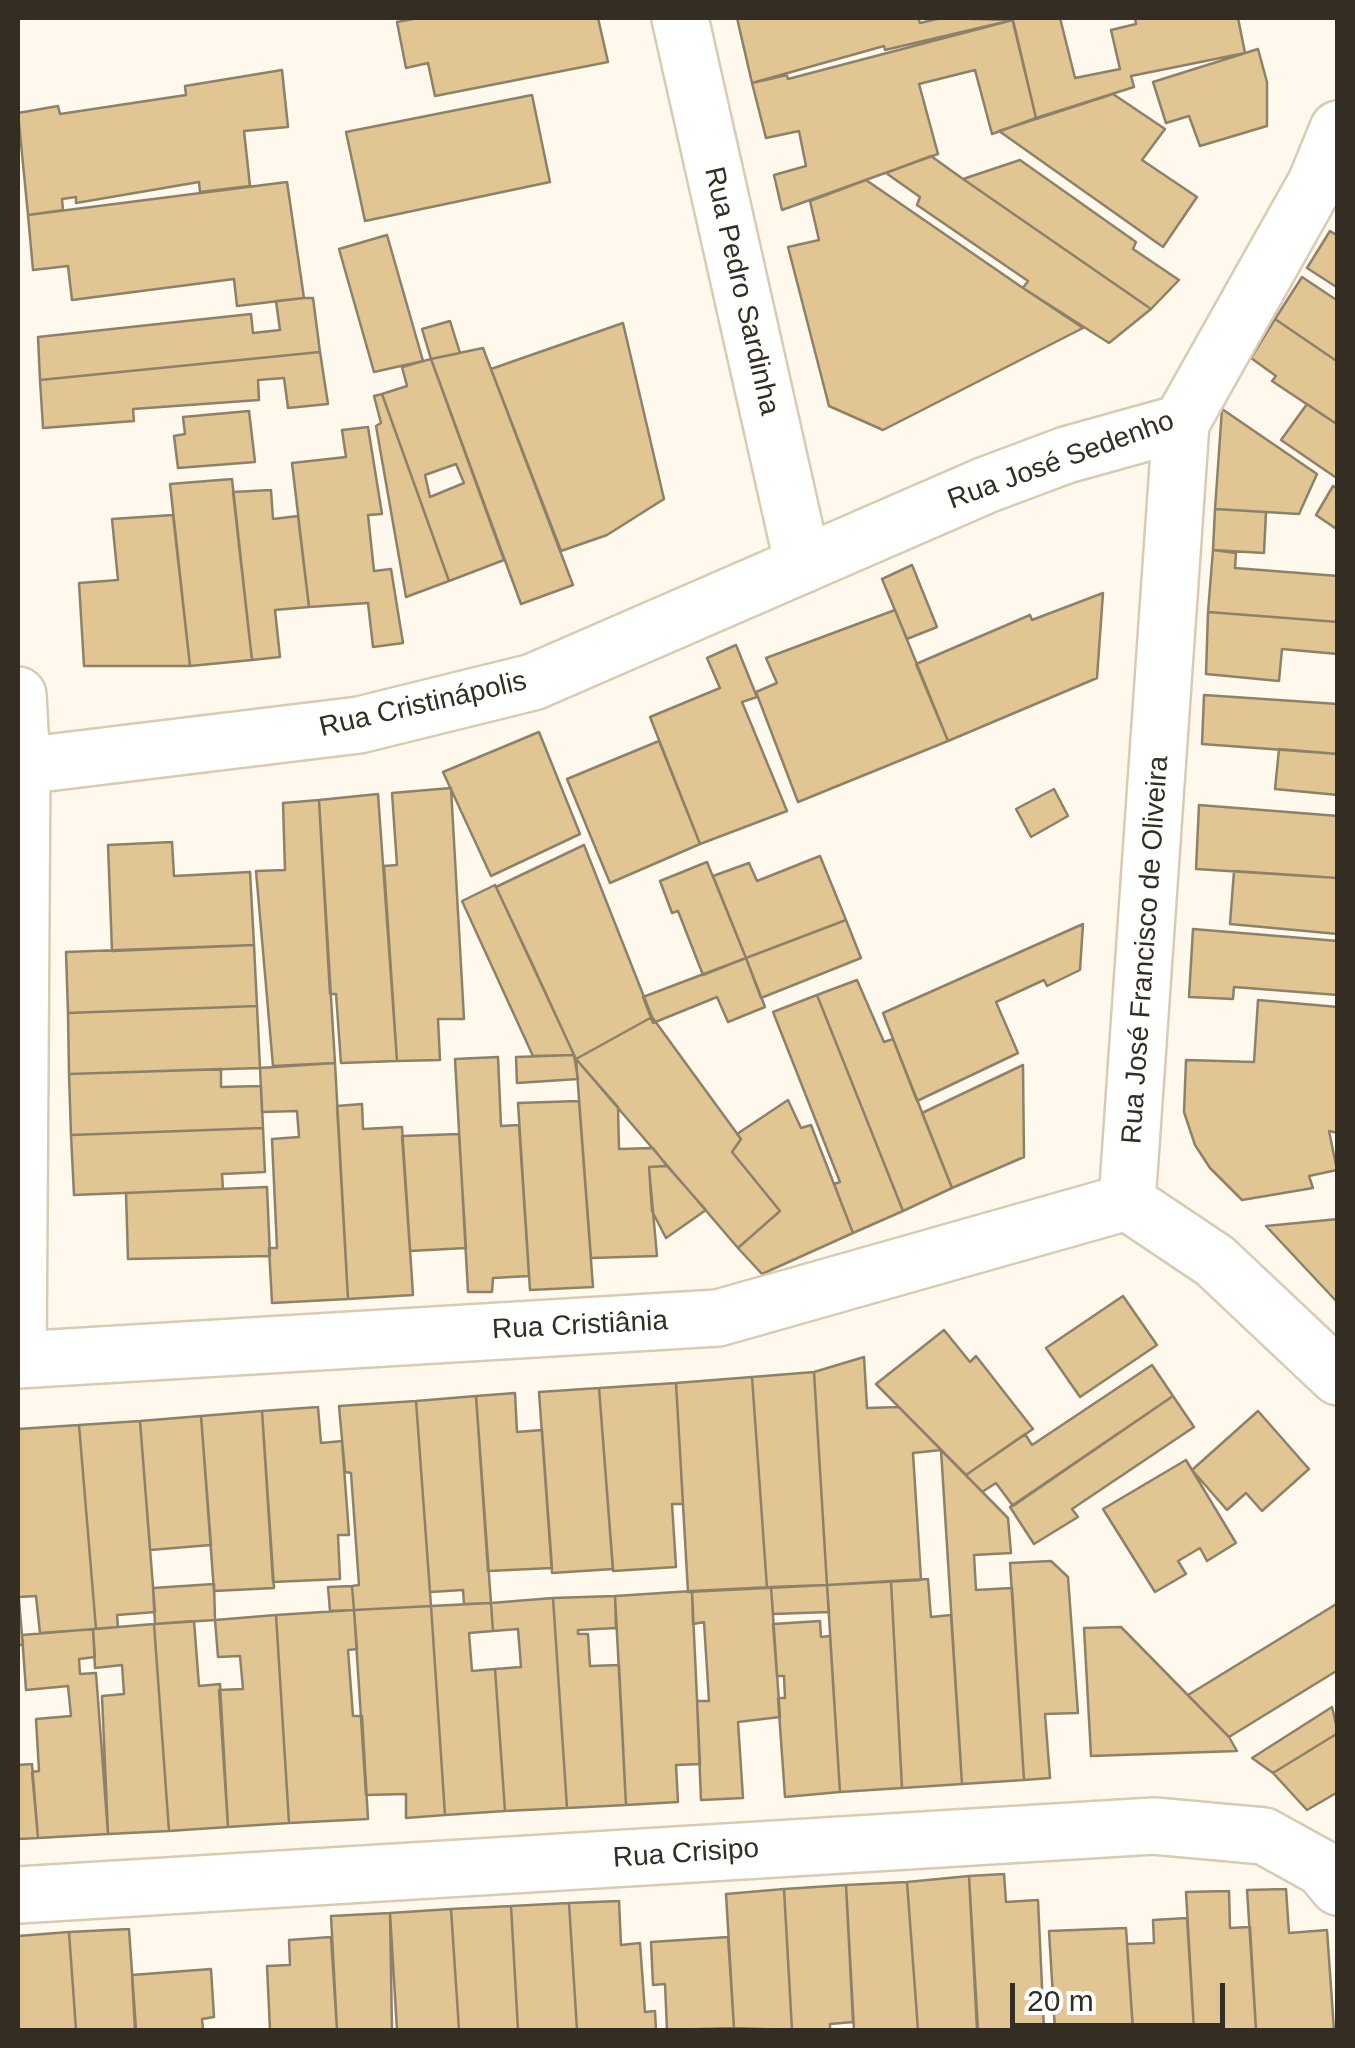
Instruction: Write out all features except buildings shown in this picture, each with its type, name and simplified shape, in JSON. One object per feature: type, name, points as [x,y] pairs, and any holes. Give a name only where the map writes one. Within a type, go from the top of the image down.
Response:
[{"type":"street","name":"Rua Pedro Sardinha","points":[[680,18],[803,565]]},
{"type":"street","name":"Rua José Sedenho","points":[[803,565],[986,485],[1066,455],[1181,423],[1316,183],[1338,129]]},
{"type":"street","name":"Rua José Francisco de Oliveira","points":[[1126,1202],[1181,423]]},
{"type":"street","name":"Rua Cristinápolis","points":[[22,766],[359,725],[533,682],[803,565]]},
{"type":"street","points":[[18,695],[22,766],[18,1360]]},
{"type":"street","name":"Rua Cristiânia","points":[[18,1360],[718,1318],[1126,1202]]},
{"type":"street","points":[[1126,1202],[1215,1261],[1338,1377]]},
{"type":"street","name":"Rua Crisipo","points":[[18,1895],[1154,1826],[1264,1836],[1322,1868],[1338,1887]]}]
